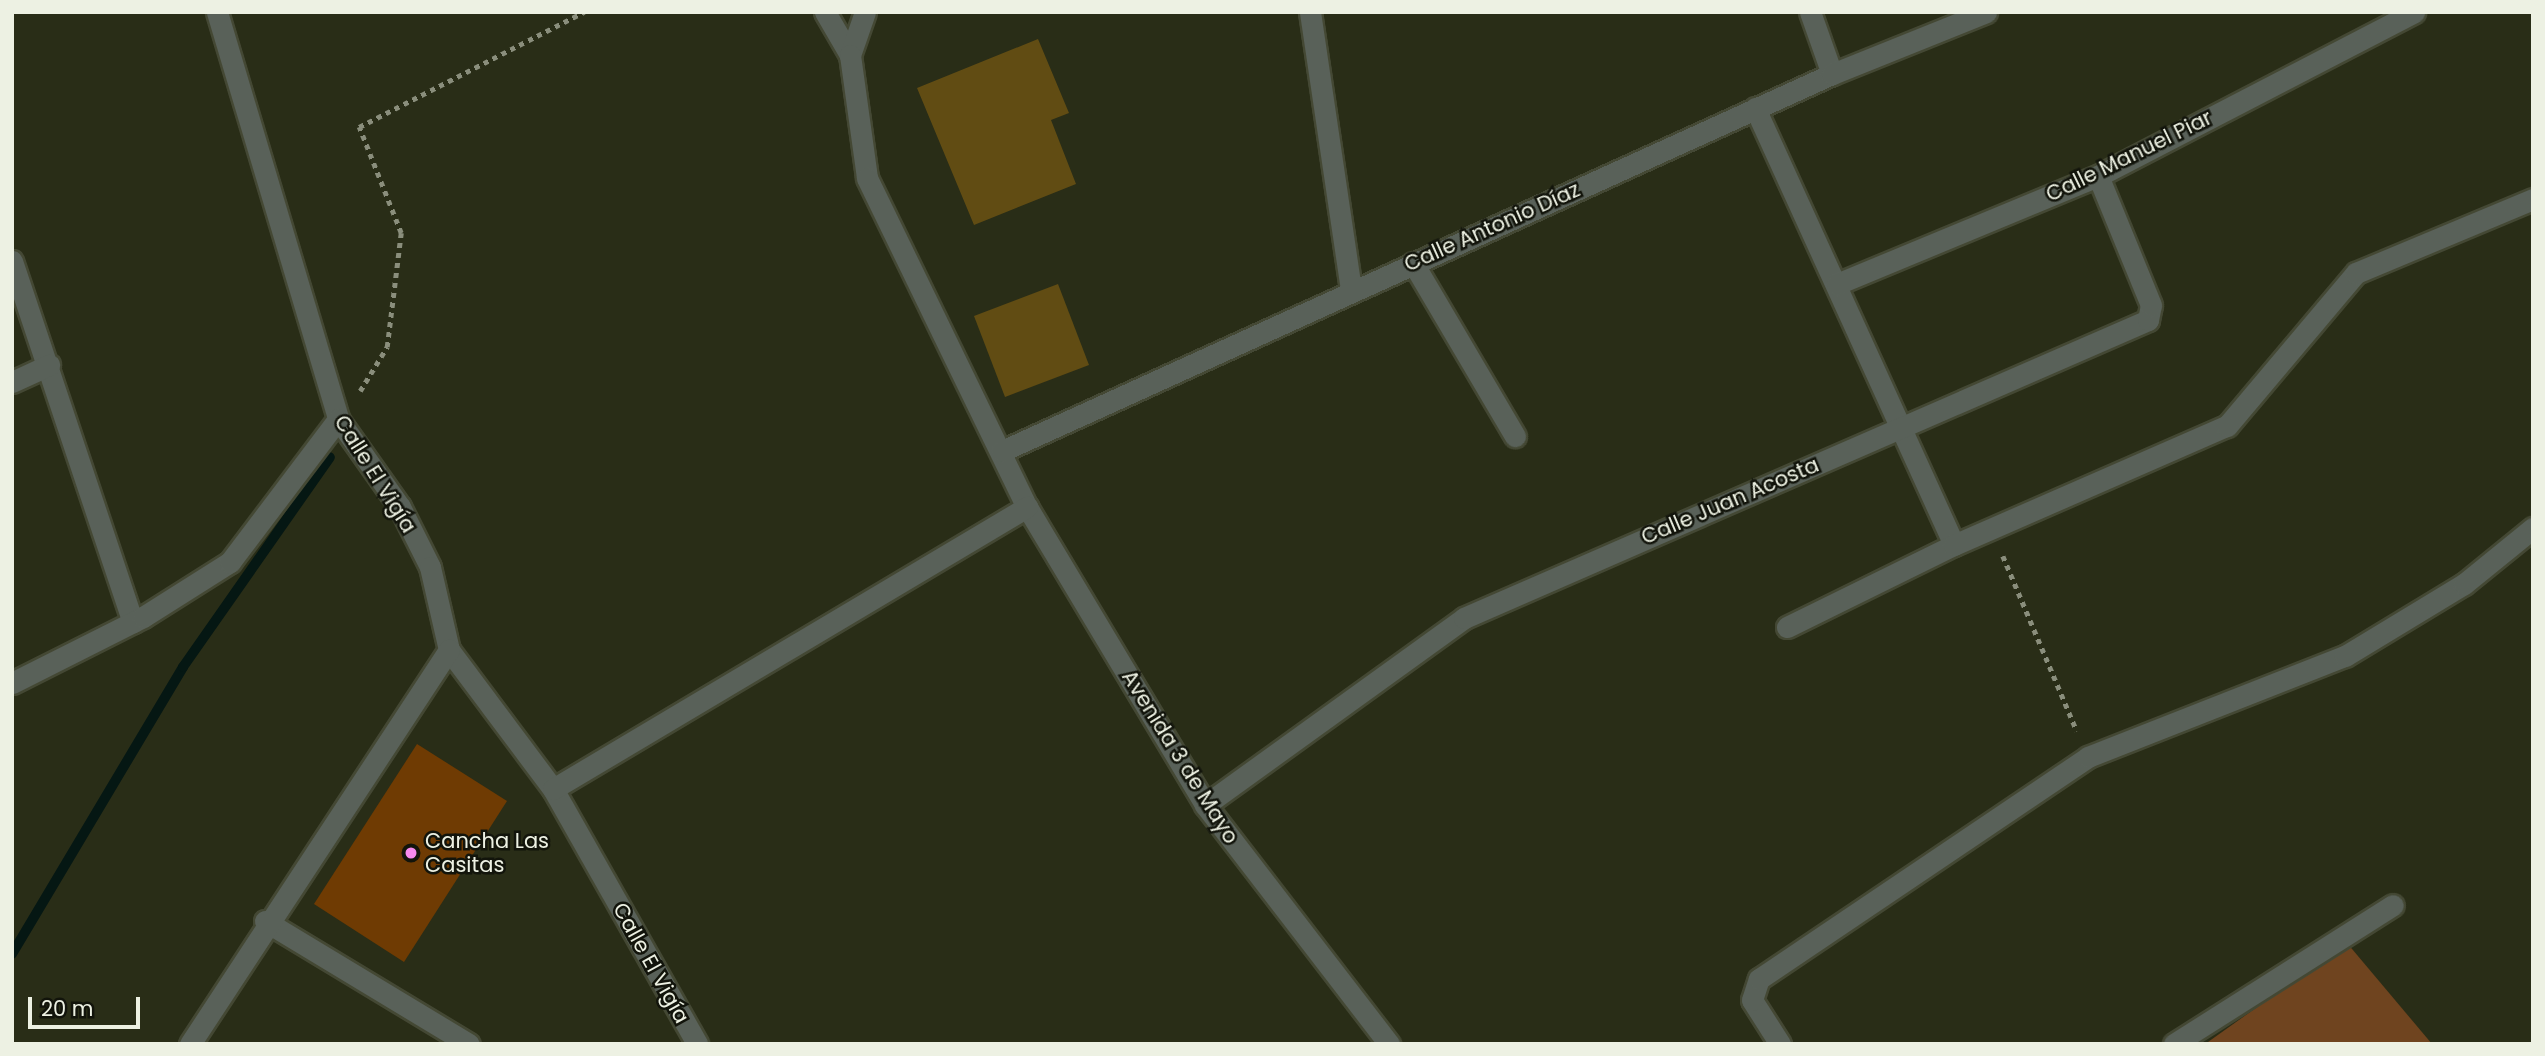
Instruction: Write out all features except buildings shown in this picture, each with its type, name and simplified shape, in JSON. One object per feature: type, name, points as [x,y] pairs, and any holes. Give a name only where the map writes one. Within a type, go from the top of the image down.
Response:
[{"type":"street","name":"Calle El Vigía","points":[[217,12],[338,419],[400,507],[430,567],[449,650],[553,789],[696,1044]]},
{"type":"street","points":[[825,12],[850,55]]},
{"type":"street","points":[[850,55],[865,12]]},
{"type":"street","points":[[1310,12],[1351,291]]},
{"type":"street","points":[[1810,12],[1832,74]]},
{"type":"street","name":"Calle Antonio Díaz","points":[[1002,451],[1755,108],[1986,12]]},
{"type":"street","name":"Calle Manuel Piar","points":[[1837,284],[2098,176],[2414,12]]},
{"type":"street","name":"Avenida 3 de Mayo","points":[[850,55],[867,178],[1027,507],[1205,805],[1389,1044]]},
{"type":"street","points":[[1755,108],[1904,428],[1954,545]]},
{"type":"street","name":"Calle Juan Acosta","points":[[1205,805],[1464,618],[2148,320],[2151,304],[2098,176]]},
{"type":"street","points":[[1787,627],[1954,545],[2227,426],[2356,273],[2533,199]]},
{"type":"street","points":[[12,261],[133,622]]},
{"type":"street","points":[[1413,263],[1515,436]]},
{"type":"street","points":[[12,382],[49,365]]},
{"type":"street","points":[[12,683],[133,622],[230,562],[338,419]]},
{"type":"street","points":[[553,789],[1027,507]]},
{"type":"street","points":[[1780,1044],[1752,1000],[1759,979],[2088,757],[2345,656],[2464,584],[2533,528]]},
{"type":"street","points":[[190,1044],[265,921],[449,650]]},
{"type":"street","points":[[2174,1044],[2393,905]]},
{"type":"street","points":[[265,921],[469,1044]]},
{"type":"path","points":[[338,419],[387,347],[401,233],[359,127],[584,12]]},
{"type":"path","points":[[1992,529],[2088,757]]},
{"type":"shaded area","name":"Cancha Las Casitas","points":[[417,744],[507,801],[404,962],[314,904]]},
{"type":"shaded area","points":[[2347,943],[2432,1044],[2208,1042]]},
{"type":"waterway","points":[[12,954],[183,667],[330,457]]},
{"type":"place","name":"Cancha Las Casitas","points":[[411,853]]}]
